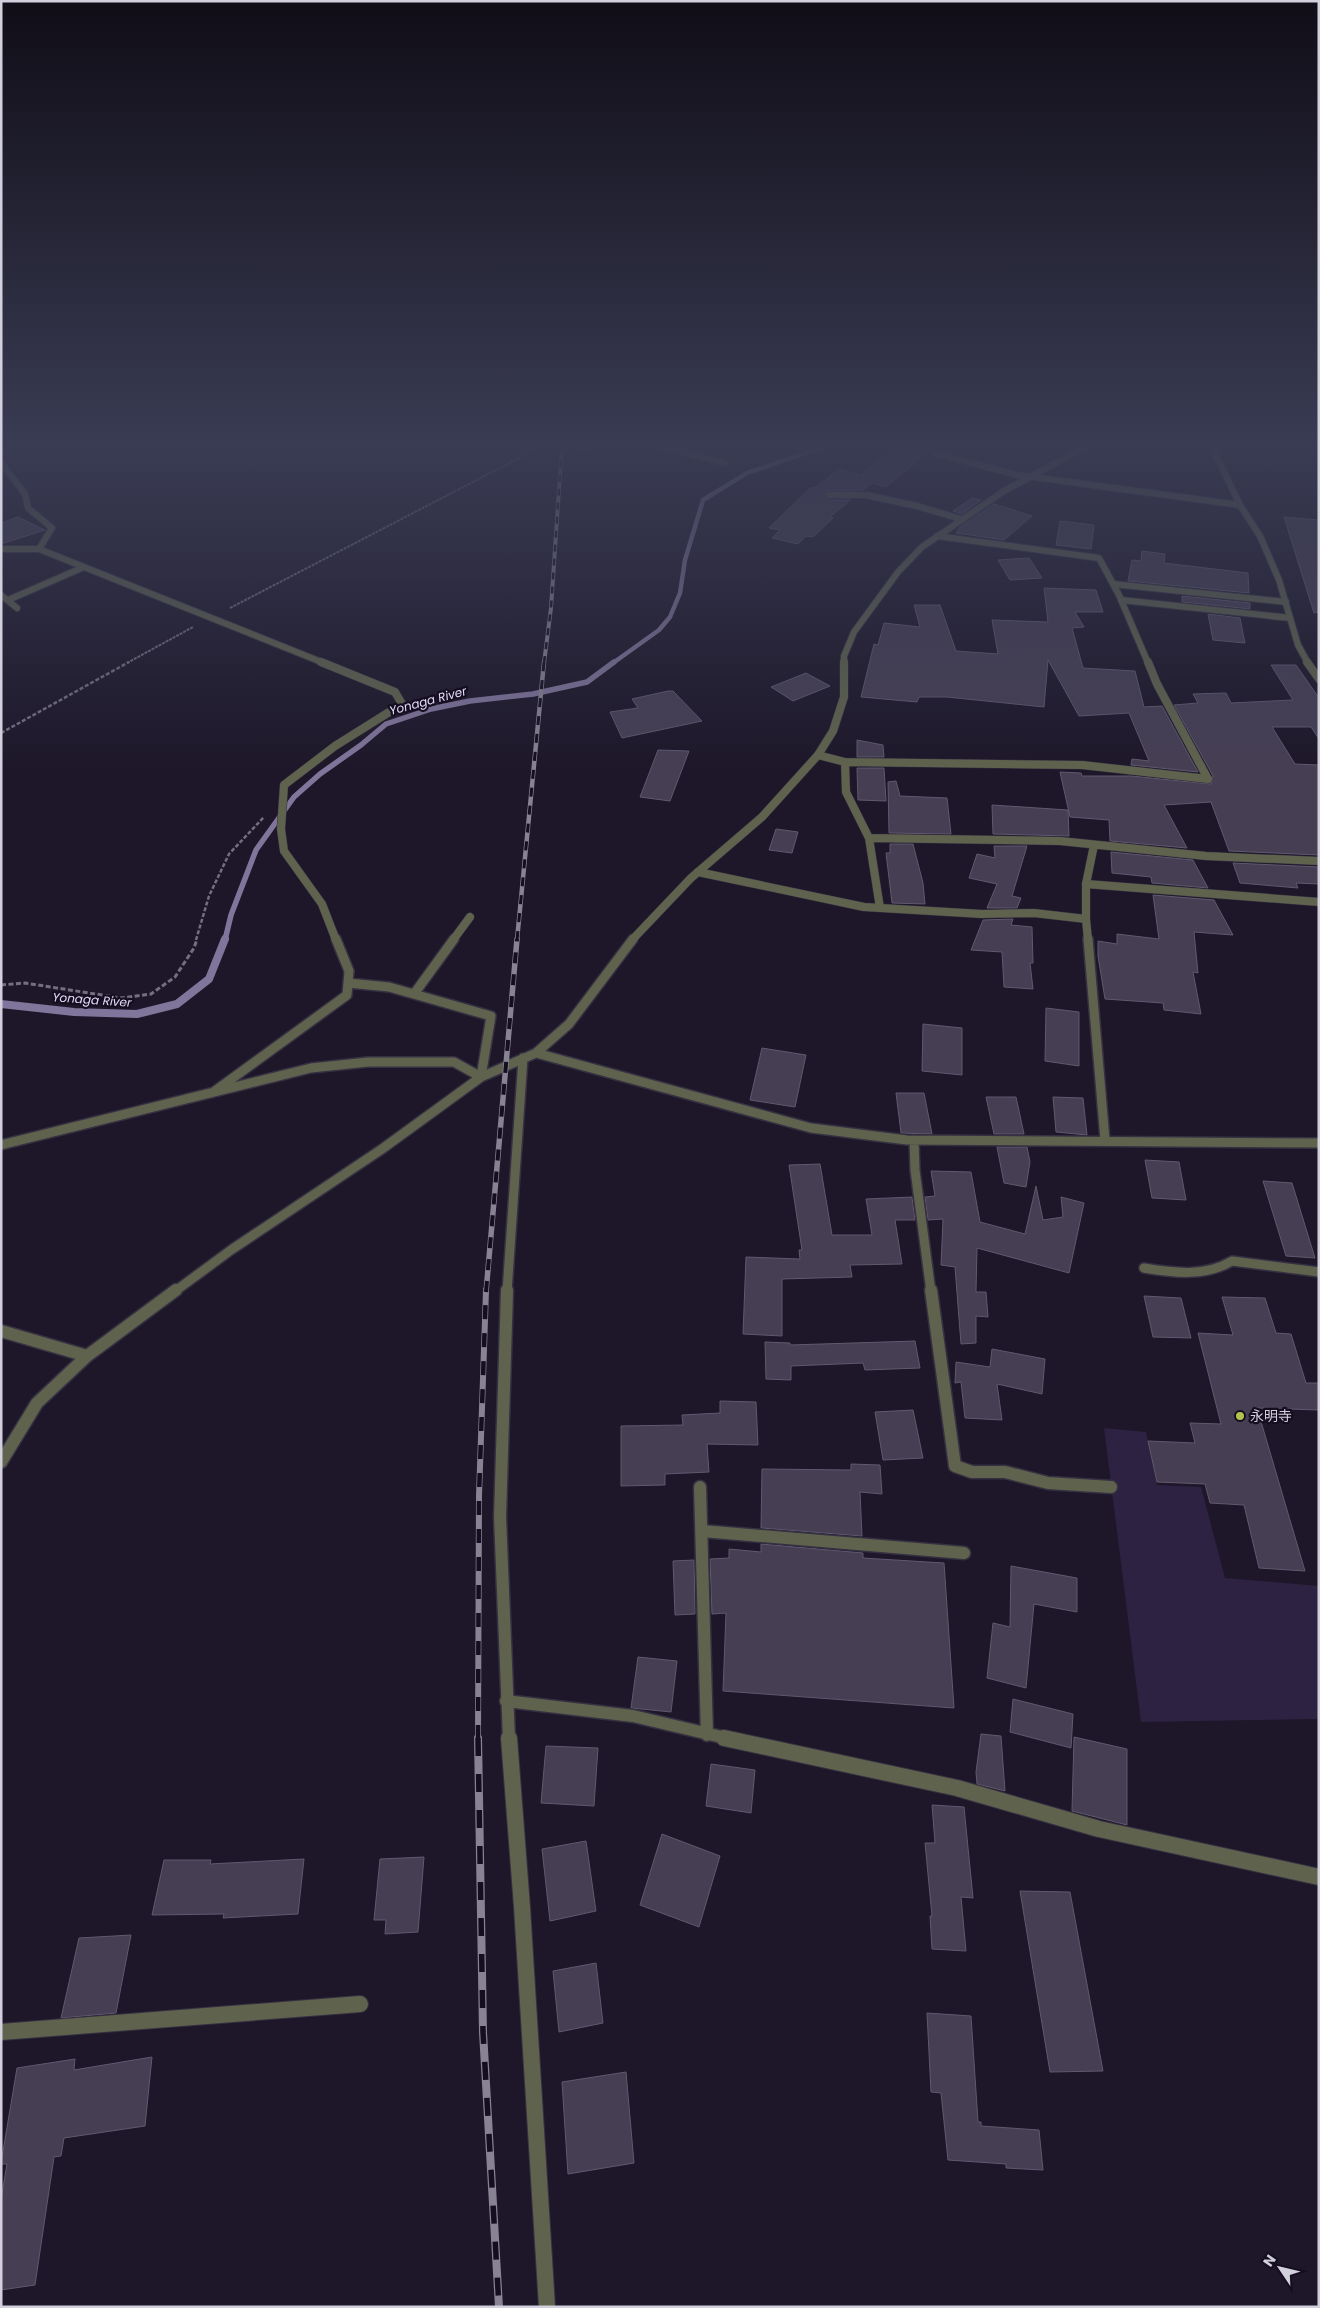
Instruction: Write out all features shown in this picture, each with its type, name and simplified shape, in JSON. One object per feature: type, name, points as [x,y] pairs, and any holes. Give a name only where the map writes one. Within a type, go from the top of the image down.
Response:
[{"type":"street","points":[[48,553],[395,692],[402,704],[335,746],[284,785],[282,821],[284,851],[322,904],[349,971],[347,995],[215,1092]]},
{"type":"street","points":[[1,1462],[38,1403],[86,1356],[231,1250],[382,1149],[481,1077],[530,1056],[569,1024],[626,946],[698,872],[762,817],[818,756],[833,731],[844,697],[844,656],[854,632],[898,572],[917,553]]},
{"type":"street","points":[[818,756],[844,762],[1082,765],[1208,780],[1157,684],[1121,600],[1099,558],[1060,553]]},
{"type":"street","points":[[1268,553],[1280,580],[1298,645],[1310,668],[1319,679]]},
{"type":"street","points":[[8,600],[84,567]]},
{"type":"street","points":[[1113,584],[1286,602]]},
{"type":"street","points":[[1,595],[17,608]]},
{"type":"street","points":[[1121,600],[1290,618]]},
{"type":"street","points":[[844,762],[846,792],[869,838],[880,908]]},
{"type":"street","points":[[869,838],[1060,841],[1206,856],[1319,861]]},
{"type":"street","points":[[1094,845],[1086,884],[1086,919],[1105,1140]]},
{"type":"street","points":[[698,872],[864,907],[982,914],[1034,913],[1086,919]]},
{"type":"street","points":[[1086,884],[1319,902]]},
{"type":"street","points":[[414,994],[470,917]]},
{"type":"street","points":[[348,983],[389,987],[491,1016],[481,1077]]},
{"type":"street","points":[[530,1056],[811,1128],[914,1140],[1319,1143]]},
{"type":"street","points":[[530,1056],[507,1276],[500,1517],[506,1701],[522,1906],[548,2307]]},
{"type":"street","points":[[1,1145],[311,1068],[368,1062],[454,1062],[481,1077]]},
{"type":"street","points":[[914,1140],[915,1170],[955,1466],[972,1472],[1005,1472],[1048,1483],[1111,1487]]},
{"type":"street","points":[[1144,1268],[1173,1274],[1223,1268],[1232,1261],[1319,1272]]},
{"type":"street","points":[[1,1331],[86,1356]]},
{"type":"street","points":[[700,1487],[707,1735]]},
{"type":"street","points":[[702,1531],[964,1554]]},
{"type":"street","points":[[506,1701],[633,1716],[707,1735],[956,1788],[1098,1829],[1319,1877]]},
{"type":"street","points":[[1,2032],[360,2004]]},
{"type":"path","points":[[1,733],[211,618],[337,553]]},
{"type":"path","points":[[1,985],[25,983],[121,998],[151,994],[175,977],[194,948],[209,896],[229,854],[262,819],[284,785]]},
{"type":"shaded area","points":[[1104,1428],[1146,1432],[1157,1485],[1201,1487],[1225,1578],[1319,1586],[1319,1719],[1141,1722]]},
{"type":"building","points":[[1142,553],[1155,553],[1165,554],[1164,563],[1248,573],[1249,593],[1128,581],[1132,560],[1141,561]]},
{"type":"building","points":[[1295,553],[1319,553],[1319,612],[1314,613]]},
{"type":"building","points":[[1029,558],[1042,578],[1010,580],[998,560]]},
{"type":"building","points":[[1044,588],[1096,590],[1103,612],[1075,612],[1084,627],[1072,628],[1083,668],[1135,671],[1144,707],[1162,706],[1198,772],[1131,765],[1132,759],[1149,761],[1129,713],[1079,716],[1048,660],[1044,707],[947,697],[919,697],[917,702],[861,697],[874,644],[878,645],[884,623],[920,627],[914,605],[940,605],[956,651],[998,654],[992,620],[1048,622]]},
{"type":"building","points":[[1182,596],[1250,603],[1250,609],[1182,602]]},
{"type":"building","points":[[1208,614],[1240,618],[1245,643],[1213,640]]},
{"type":"building","points":[[1271,665],[1296,665],[1319,698],[1319,739],[1311,727],[1272,727],[1295,764],[1319,765],[1319,855],[1229,851],[1211,802],[1164,805],[1187,848],[1110,841],[1109,820],[1070,817],[1060,772],[1081,773],[1082,776],[1131,776],[1211,784],[1213,776],[1174,705],[1198,703],[1193,694],[1226,693],[1231,703],[1293,700]]},
{"type":"building","points":[[806,673],[830,686],[793,701],[771,687]]},
{"type":"building","points":[[673,691],[702,721],[622,738],[610,712],[638,708],[632,699]]},
{"type":"building","points":[[857,740],[883,745],[884,757],[857,757]]},
{"type":"building","points":[[658,750],[689,751],[670,801],[640,797]]},
{"type":"building","points":[[857,768],[884,768],[886,801],[858,800]]},
{"type":"building","points":[[896,781],[900,796],[947,798],[951,834],[889,833],[888,782]]},
{"type":"building","points":[[992,805],[1068,810],[1069,836],[993,834]]},
{"type":"building","points":[[776,829],[798,832],[792,853],[769,850]]},
{"type":"building","points":[[890,844],[913,844],[923,883],[925,904],[892,903],[886,853],[890,853]]},
{"type":"building","points":[[994,846],[1027,846],[1012,896],[1021,898],[1017,908],[987,908],[997,884],[969,878],[977,854],[995,858]]},
{"type":"building","points":[[1111,852],[1193,860],[1208,888],[1152,883],[1151,877],[1112,873]]},
{"type":"building","points":[[1233,863],[1319,867],[1319,884],[1296,883],[1298,888],[1240,883]]},
{"type":"building","points":[[1153,895],[1214,900],[1233,935],[1194,932],[1198,973],[1193,972],[1201,1014],[1164,1010],[1163,1003],[1105,999],[1098,956],[1098,941],[1117,944],[1117,934],[1159,939]]},
{"type":"building","points":[[1013,919],[1011,925],[1032,927],[1033,963],[1030,963],[1033,989],[1004,987],[1002,952],[971,950],[983,920]]},
{"type":"building","points":[[1046,1008],[1079,1012],[1079,1066],[1045,1061]]},
{"type":"building","points":[[923,1024],[962,1028],[962,1075],[922,1071]]},
{"type":"building","points":[[762,1048],[806,1055],[795,1107],[750,1100]]},
{"type":"building","points":[[896,1093],[924,1093],[932,1134],[901,1133]]},
{"type":"building","points":[[986,1097],[1016,1097],[1024,1134],[994,1134]]},
{"type":"building","points":[[1053,1097],[1083,1098],[1087,1135],[1056,1132]]},
{"type":"building","points":[[997,1147],[1027,1147],[1030,1162],[1026,1187],[1004,1183]]},
{"type":"building","points":[[1145,1160],[1179,1162],[1186,1200],[1152,1198]]},
{"type":"building","points":[[820,1164],[832,1235],[872,1235],[866,1199],[912,1197],[915,1220],[895,1220],[902,1264],[850,1265],[852,1277],[782,1279],[782,1336],[743,1334],[746,1257],[800,1259],[799,1250],[802,1250],[789,1165]]},
{"type":"building","points":[[931,1171],[971,1172],[980,1222],[1025,1234],[1036,1186],[1043,1220],[1063,1217],[1061,1197],[1084,1203],[1069,1273],[977,1248],[976,1292],[986,1292],[988,1317],[976,1316],[976,1343],[961,1344],[955,1267],[941,1265],[943,1219],[928,1220],[925,1197],[935,1196]]},
{"type":"building","points":[[1263,1181],[1292,1183],[1315,1258],[1286,1256]]},
{"type":"building","points":[[1144,1296],[1181,1298],[1191,1338],[1153,1337]]},
{"type":"building","name":"永明寺","points":[[1222,1297],[1265,1298],[1276,1333],[1291,1334],[1306,1383],[1319,1383],[1319,1410],[1257,1408],[1305,1571],[1259,1568],[1244,1505],[1210,1503],[1205,1484],[1157,1482],[1148,1441],[1195,1443],[1190,1423],[1221,1424],[1198,1333],[1233,1335]]},
{"type":"building","points":[[915,1341],[920,1368],[865,1370],[863,1363],[791,1366],[791,1380],[766,1379],[765,1342],[790,1343],[790,1345]]},
{"type":"building","points":[[992,1349],[1045,1359],[1042,1394],[997,1384],[1002,1420],[965,1418],[961,1382],[955,1383],[956,1362],[990,1367]]},
{"type":"building","points":[[720,1401],[756,1402],[758,1445],[707,1444],[709,1472],[665,1474],[665,1485],[621,1486],[621,1426],[683,1425],[682,1415],[720,1413]]},
{"type":"building","points":[[913,1410],[923,1458],[883,1460],[875,1412]]},
{"type":"building","points":[[851,1464],[880,1465],[882,1494],[860,1492],[862,1536],[761,1528],[762,1469],[851,1470]]},
{"type":"building","points":[[761,1544],[863,1553],[863,1558],[944,1563],[954,1708],[723,1691],[726,1613],[712,1614],[710,1559],[729,1558],[729,1549],[761,1552]]},
{"type":"building","points":[[694,1560],[695,1614],[675,1615],[673,1561]]},
{"type":"building","points":[[1011,1566],[1077,1578],[1077,1612],[1034,1604],[1026,1688],[987,1678],[993,1623],[1010,1627]]},
{"type":"building","points":[[638,1657],[677,1661],[671,1712],[631,1708]]},
{"type":"building","points":[[1013,1699],[1073,1714],[1071,1748],[1010,1732]]},
{"type":"building","points":[[981,1734],[1001,1736],[1005,1791],[977,1784],[976,1772]]},
{"type":"building","points":[[1074,1737],[1127,1749],[1127,1825],[1072,1811]]},
{"type":"building","points":[[546,1746],[598,1748],[594,1806],[541,1803]]},
{"type":"building","points":[[711,1764],[755,1770],[751,1813],[706,1806]]},
{"type":"building","points":[[932,1805],[964,1807],[973,1898],[961,1897],[966,1951],[932,1949],[930,1916],[932,1916],[925,1843],[935,1843]]},
{"type":"building","points":[[662,1834],[720,1856],[699,1927],[640,1905]]},
{"type":"building","points":[[586,1841],[596,1911],[550,1921],[542,1849]]},
{"type":"building","points":[[424,1857],[418,1932],[385,1934],[386,1920],[374,1920],[380,1859]]},
{"type":"building","points":[[304,1859],[298,1914],[223,1918],[224,1914],[152,1915],[164,1860],[211,1860],[210,1864]]},
{"type":"building","points":[[1020,1891],[1070,1892],[1103,2071],[1050,2072]]},
{"type":"building","points":[[131,1935],[116,2013],[61,2018],[79,1938]]},
{"type":"building","points":[[596,1963],[603,2023],[559,2032],[553,1971]]},
{"type":"building","points":[[927,2013],[971,2016],[978,2122],[981,2122],[981,2126],[1039,2130],[1043,2170],[1006,2168],[1006,2164],[948,2160],[941,2093],[931,2092]]},
{"type":"building","points":[[152,2057],[145,2126],[64,2138],[61,2156],[54,2157],[35,2285],[1,2290],[1,2200],[7,2164],[1,2163],[17,2068],[75,2059],[74,2070]]},
{"type":"building","points":[[626,2072],[634,2163],[568,2174],[562,2082]]},
{"type":"waterway","name":"Yonaga River","points":[[613,663],[659,630],[670,617],[680,593],[687,553]]},
{"type":"waterway","name":"Yonaga River","points":[[225,940],[231,915],[256,850],[294,797],[320,774],[361,745],[386,724],[431,709],[470,701],[533,694],[587,682],[614,662]]},
{"type":"waterway","name":"Yonaga River","points":[[1,1004],[74,1012],[137,1014],[177,1004],[209,979],[225,939]]},
{"type":"railway","points":[[544,663],[551,608],[555,553]]},
{"type":"railway","points":[[517,940],[544,662]]},
{"type":"railway","points":[[486,1292],[517,939]]},
{"type":"railway","points":[[478,1738],[479,1496],[486,1290]]},
{"type":"railway","points":[[478,1738],[483,2032],[499,2307]]},
{"type":"place","name":"永明寺","points":[[1240,1416]]}]
